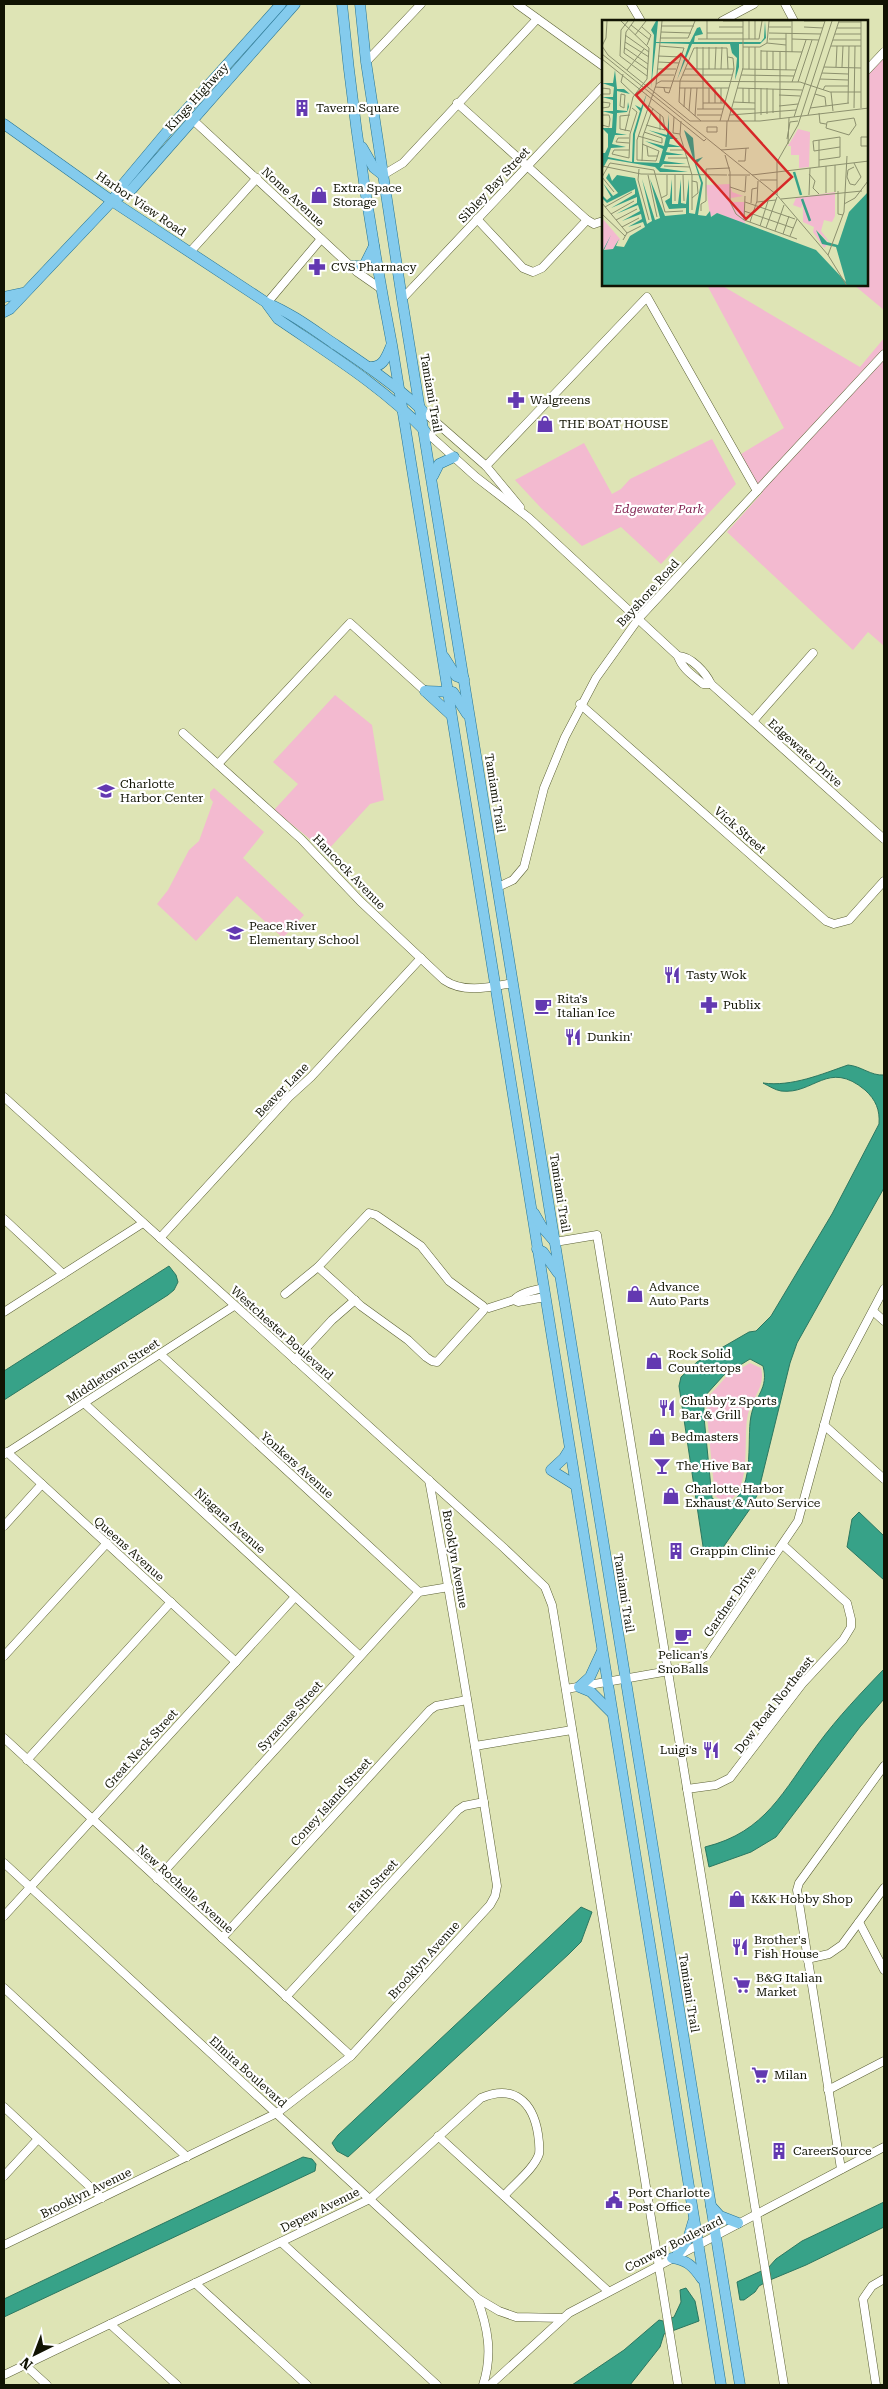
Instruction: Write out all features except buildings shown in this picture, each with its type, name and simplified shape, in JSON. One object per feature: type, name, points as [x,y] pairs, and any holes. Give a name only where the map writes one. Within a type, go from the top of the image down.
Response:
[{"type":"main road","name":"Kings Highway","points":[[4,312],[10,309],[23,293],[112,201],[124,183],[170,128],[282,4]]},
{"type":"main road","name":"Kings Highway","points":[[112,201],[132,189],[262,44],[295,4]]},
{"type":"main road","points":[[334,4],[343,16]]},
{"type":"main road","points":[[342,4],[380,288],[392,345],[400,405],[721,2385]]},
{"type":"main road","name":"Tamiami Trail","points":[[360,4],[382,175],[422,410],[470,720],[740,2385]]},
{"type":"main road","points":[[253,36],[262,44]]},
{"type":"main road","name":"Harbor View Road","points":[[4,124],[112,201],[267,303],[286,311],[368,367],[398,388],[422,410]]},
{"type":"main road","points":[[359,142],[370,163],[382,175]]},
{"type":"main road","points":[[351,266],[364,266],[374,245]]},
{"type":"main road","points":[[4,297],[23,293]]},
{"type":"main road","name":"Harbor View Road","points":[[267,303],[278,319],[400,405],[425,431]]},
{"type":"main road","points":[[368,367],[382,364],[392,345]]},
{"type":"main road","points":[[432,477],[439,464],[454,457]]},
{"type":"main road","points":[[441,652],[450,669],[456,676],[464,679]]},
{"type":"main road","points":[[425,691],[453,692],[470,720]]},
{"type":"main road","points":[[425,691],[450,714]]},
{"type":"main road","points":[[530,1206],[542,1227],[555,1242]]},
{"type":"main road","points":[[537,1249],[548,1258],[561,1278]]},
{"type":"main road","points":[[569,1450],[552,1470],[575,1485]]},
{"type":"main road","points":[[602,1650],[590,1677],[578,1687],[591,1692],[612,1713]]},
{"type":"main road","points":[[710,2206],[720,2216],[738,2223]]},
{"type":"main road","points":[[694,2219],[688,2239],[674,2257],[689,2263],[704,2281]]},
{"type":"street","points":[[366,62],[421,4]]},
{"type":"street","points":[[517,4],[602,65]]},
{"type":"street","points":[[631,4],[640,20]]},
{"type":"street","points":[[724,20],[754,4]]},
{"type":"street","points":[[785,4],[793,20]]},
{"type":"street","points":[[382,175],[403,164],[457,103],[537,19]]},
{"type":"street","points":[[868,69],[884,52]]},
{"type":"street","name":"Sibley Bay Street","points":[[402,299],[602,87]]},
{"type":"street","points":[[457,103],[587,220],[594,224],[602,221]]},
{"type":"street","name":"Nome Avenue","points":[[193,120],[351,266],[380,288]]},
{"type":"street","points":[[190,252],[257,178]]},
{"type":"street","points":[[477,219],[523,268],[533,272],[542,268],[587,220]]},
{"type":"street","points":[[267,303],[321,239]]},
{"type":"street","points":[[486,466],[647,297],[757,491]]},
{"type":"street","name":"Bayshore Road","points":[[498,887],[513,880],[524,867],[544,788],[564,736],[580,704],[611,654],[639,618],[884,354]]},
{"type":"street","name":"Edgewater Drive","points":[[422,410],[486,466],[529,518]]},
{"type":"street","name":"Edgewater Drive","points":[[425,431],[529,518],[678,656],[685,656],[708,677],[711,684],[884,839]]},
{"type":"street","points":[[218,764],[350,623],[425,691]]},
{"type":"street","points":[[753,721],[814,653]]},
{"type":"street","name":"Vick Street","points":[[580,704],[826,921],[834,924],[849,920],[884,881]]},
{"type":"street","name":"Hancock Avenue","points":[[183,733],[301,839],[349,890],[451,985],[468,988],[513,983]]},
{"type":"street","name":"Beaver Lane","points":[[160,1238],[421,958]]},
{"type":"street","name":"Westchester Boulevard","points":[[4,1097],[429,1480],[545,1588],[552,1605],[566,1689]]},
{"type":"street","points":[[286,1294],[318,1267],[369,1213],[376,1214],[421,1246],[449,1281],[485,1308]]},
{"type":"street","points":[[4,1219],[64,1274]]},
{"type":"street","points":[[4,1312],[143,1223]]},
{"type":"street","points":[[555,1242],[597,1234],[784,2385]]},
{"type":"street","points":[[318,1267],[355,1300],[408,1340],[432,1361],[438,1362],[485,1308],[514,1300],[516,1296],[544,1292]]},
{"type":"street","name":"Gardner Drive","points":[[566,1689],[694,1666],[706,1656],[783,1545],[801,1514],[837,1378],[884,1289]]},
{"type":"street","points":[[295,1360],[332,1320],[355,1300]]},
{"type":"street","name":"Middletown Street","points":[[6,1453],[234,1306]]},
{"type":"street","points":[[872,1310],[884,1321]]},
{"type":"street","name":"Yonkers Avenue","points":[[160,1354],[420,1592]]},
{"type":"street","name":"Niagara Avenue","points":[[84,1403],[360,1656]]},
{"type":"street","points":[[824,1425],[884,1479]]},
{"type":"street","name":"Queens Avenue","points":[[6,1453],[236,1662]]},
{"type":"street","name":"Brooklyn Avenue","points":[[4,2245],[277,2114],[351,2056],[483,1912],[495,1896],[497,1886],[468,1700],[429,1480]]},
{"type":"street","points":[[4,1526],[42,1484]]},
{"type":"street","points":[[4,1656],[107,1543]]},
{"type":"street","name":"Dow Road Northeast","points":[[687,1789],[716,1784],[730,1778],[802,1684],[843,1640],[850,1627],[851,1619],[847,1604],[783,1545]]},
{"type":"street","points":[[420,1592],[449,1587]]},
{"type":"street","name":"Syracuse Street","points":[[157,1879],[420,1592]]},
{"type":"street","name":"Great Neck Street","points":[[4,1916],[295,1597]]},
{"type":"street","points":[[27,1760],[172,1602]]},
{"type":"street","points":[[566,1689],[678,2385]]},
{"type":"street","name":"Coney Island Street","points":[[222,1938],[430,1710],[436,1706],[468,1700]]},
{"type":"street","points":[[475,1746],[572,1730]]},
{"type":"street","name":"New Rochelle Avenue","points":[[4,1738],[351,2056]]},
{"type":"street","points":[[841,2170],[797,1898],[799,1883],[884,1766]]},
{"type":"street","name":"Faith Street","points":[[286,1997],[458,1810],[464,1806],[484,1802]]},
{"type":"street","name":"Elmira Boulevard","points":[[4,1864],[477,2298],[499,2311],[516,2317],[563,2318]]},
{"type":"street","points":[[807,1959],[829,1954],[836,1950],[884,1888]]},
{"type":"street","points":[[859,1922],[884,1970]]},
{"type":"street","points":[[4,1988],[188,2157]]},
{"type":"street","points":[[828,2090],[884,2061]]},
{"type":"street","name":"Depew Avenue","points":[[4,2375],[370,2199],[481,2098],[490,2094],[510,2094],[527,2105],[536,2123],[540,2148],[538,2156],[504,2196]]},
{"type":"street","points":[[4,2107],[102,2198]]},
{"type":"street","points":[[438,2136],[608,2291]]},
{"type":"street","points":[[4,2176],[38,2139]]},
{"type":"street","name":"Conway Boulevard","points":[[490,2385],[563,2318],[608,2291],[884,2147]]},
{"type":"street","points":[[280,2242],[437,2385]]},
{"type":"street","points":[[876,2385],[863,2299],[866,2292],[882,2280]]},
{"type":"street","points":[[195,2283],[307,2385]]},
{"type":"street","name":"Elmira Boulevard","points":[[477,2298],[487,2326],[490,2342],[483,2385]]},
{"type":"street","points":[[110,2324],[177,2385]]},
{"type":"street","points":[[25,2365],[47,2385]]},
{"type":"green space","points":[[884,58],[884,310],[855,286],[868,286],[868,75]]},
{"type":"green space","points":[[708,286],[723,286],[860,367],[884,338],[884,646],[868,632],[853,650],[727,532],[762,493],[741,454],[784,428]]},
{"type":"green space","name":"Edgewater Park","points":[[712,439],[736,484],[661,564],[621,527],[582,546],[541,508],[515,480],[584,443],[612,494],[621,489],[630,479]]},
{"type":"green space","points":[[335,695],[372,725],[384,800],[370,804],[326,852],[274,810],[298,784],[273,762]]},
{"type":"green space","points":[[214,788],[264,832],[243,858],[304,915],[283,938],[237,896],[196,941],[157,904],[168,890],[189,850],[199,841],[213,802],[210,798],[210,792]]},
{"type":"green space","points":[[750,1363],[761,1368],[762,1381],[748,1414],[745,1463],[740,1488],[734,1497],[725,1503],[715,1496],[707,1398],[726,1377]]},
{"type":"water","points":[[848,1065],[884,1075],[884,1188],[797,1343],[790,1363],[758,1493],[752,1506],[717,1556],[704,1553],[679,1386],[681,1377],[697,1362],[749,1332],[756,1331],[771,1316],[832,1214],[879,1124],[879,1114],[875,1101],[865,1090],[852,1081],[831,1078],[793,1091],[781,1091],[763,1083],[774,1084],[796,1081]],"holes":[[[750,1359],[763,1366],[763,1386],[751,1416],[746,1480],[734,1500],[724,1506],[712,1498],[704,1417],[704,1397],[724,1375]]]},
{"type":"water","points":[[169,1266],[176,1275],[178,1282],[174,1290],[168,1295],[4,1400],[4,1371]]},
{"type":"water","points":[[859,1512],[884,1536],[884,1580],[847,1547],[852,1519]]},
{"type":"water","points":[[884,1669],[884,1699],[860,1727],[776,1837],[751,1852],[709,1867],[705,1847],[726,1840],[743,1831],[771,1808],[834,1724]]},
{"type":"water","points":[[581,1907],[592,1912],[581,1942],[569,1954],[348,2157],[337,2151],[332,2143],[338,2135]]},
{"type":"water","points":[[303,2157],[312,2159],[316,2164],[315,2171],[4,2317],[4,2299]]},
{"type":"water","points":[[884,2202],[884,2227],[806,2265],[770,2280],[759,2286],[755,2292],[744,2300],[740,2300],[737,2282],[768,2268],[776,2259],[802,2241]]},
{"type":"water","points":[[686,2288],[695,2301],[699,2321],[664,2334],[660,2347],[630,2385],[572,2385],[624,2350],[659,2320],[663,2321],[674,2317],[681,2302],[680,2290]]},
{"type":"place","name":"Tavern Square","points":[[302,108]]},
{"type":"place","name":"Extra Space Storage","points":[[319,195]]},
{"type":"place","name":"CVS Pharmacy","points":[[317,267]]},
{"type":"place","name":"Walgreens","points":[[516,400]]},
{"type":"place","name":"THE BOAT HOUSE","points":[[545,424]]},
{"type":"place","name":"Charlotte Harbor Center","points":[[106,791]]},
{"type":"place","name":"Peace River Elementary School","points":[[235,933]]},
{"type":"place","name":"Tasty Wok","points":[[672,975]]},
{"type":"place","name":"Publix","points":[[709,1005]]},
{"type":"place","name":"Rita's Italian Ice","points":[[543,1006]]},
{"type":"place","name":"Dunkin'","points":[[573,1037]]},
{"type":"place","name":"Advance Auto Parts","points":[[635,1294]]},
{"type":"place","name":"Rock Solid Countertops","points":[[654,1361]]},
{"type":"place","name":"Chubby'z Sports Bar & Grill","points":[[667,1408]]},
{"type":"place","name":"Bedmasters","points":[[657,1437]]},
{"type":"place","name":"The Hive Bar","points":[[662,1466]]},
{"type":"place","name":"Charlotte Harbor Exhaust & Auto Service","points":[[671,1496]]},
{"type":"place","name":"Grappin Clinic","points":[[676,1551]]},
{"type":"place","name":"Pelican's SnoBalls","points":[[683,1636]]},
{"type":"place","name":"Luigi's","points":[[711,1750]]},
{"type":"place","name":"K&K Hobby Shop","points":[[737,1899]]},
{"type":"place","name":"Brother's Fish House","points":[[740,1947]]},
{"type":"place","name":"B&G Italian Market","points":[[742,1985]]},
{"type":"place","name":"Milan","points":[[760,2075]]},
{"type":"place","name":"CareerSource","points":[[779,2151]]},
{"type":"place","name":"Port Charlotte Post Office","points":[[614,2200]]}]
